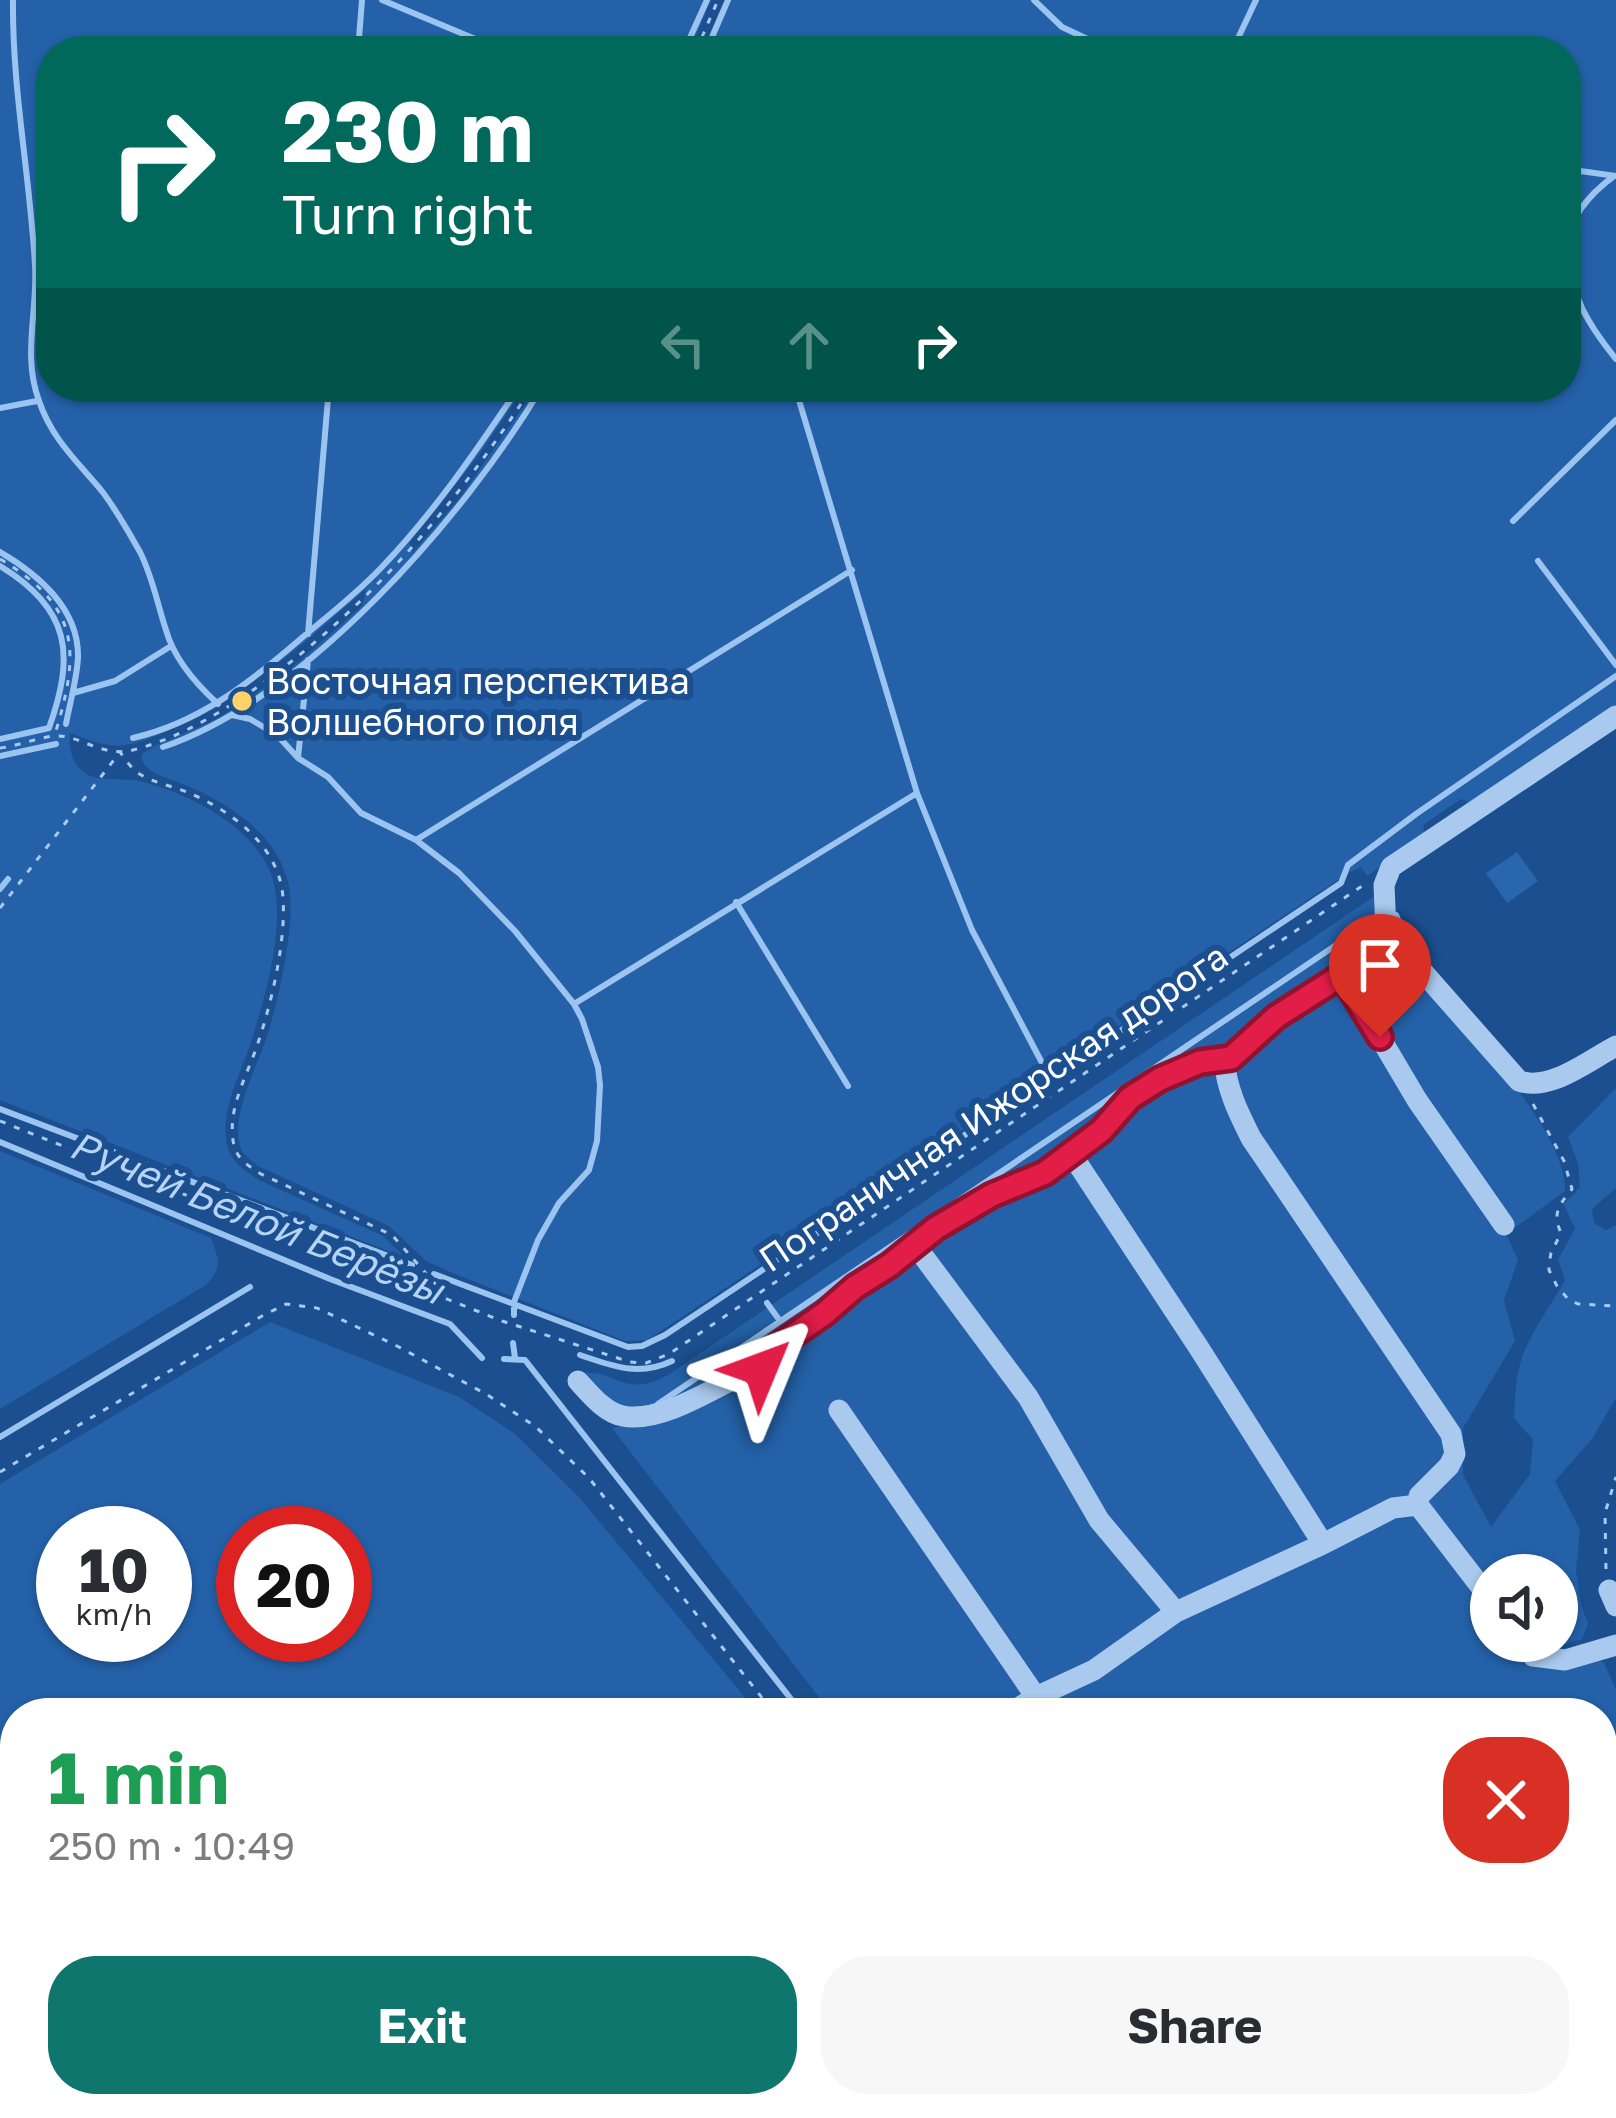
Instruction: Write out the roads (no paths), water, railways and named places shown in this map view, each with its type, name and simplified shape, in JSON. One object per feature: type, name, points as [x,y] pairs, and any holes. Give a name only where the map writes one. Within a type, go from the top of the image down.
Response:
[{"type":"street","points":[[1616,716],[1390,867],[1384,885],[1386,930],[1520,1082],[1545,1082],[1616,1046]]},
{"type":"street","points":[[578,1381],[610,1410],[636,1417],[675,1407],[770,1364],[776,1347],[855,1287],[977,1203],[1045,1173],[1072,1155],[1130,1098],[1200,1062],[1238,1054],[1276,1017],[1342,975],[1386,930]]},
{"type":"street","points":[[1342,975],[1417,1100],[1504,1225]]},
{"type":"street","points":[[1224,1060],[1228,1091],[1251,1138],[1451,1434],[1455,1454],[1419,1496],[1418,1505],[1470,1573]]},
{"type":"street","points":[[1072,1155],[1323,1544]]},
{"type":"street","points":[[915,1245],[1028,1397],[1099,1520],[1176,1612]]},
{"type":"street","points":[[839,1410],[1036,1697],[1094,1670],[1176,1612],[1393,1508],[1418,1505]]},
{"type":"street","points":[[1578,1656],[1616,1645]]},
{"type":"waterway","points":[[13,0],[35,265],[31,350],[36,391]]},
{"type":"waterway","points":[[359,36],[362,0]]},
{"type":"waterway","points":[[382,0],[468,36]]},
{"type":"waterway","points":[[691,36],[707,0]]},
{"type":"waterway","points":[[712,36],[728,0]]},
{"type":"waterway","points":[[1034,0],[1062,27],[1081,36]]},
{"type":"waterway","points":[[1239,36],[1256,0]]},
{"type":"waterway","points":[[1581,171],[1616,176]]},
{"type":"waterway","points":[[1581,209],[1614,176]]},
{"type":"waterway","points":[[1581,306],[1616,359]]},
{"type":"waterway","points":[[0,408],[36,401]]},
{"type":"waterway","points":[[39,402],[58,438],[122,520],[152,581],[180,661],[218,704]]},
{"type":"waterway","points":[[308,634],[328,402]]},
{"type":"waterway","points":[[133,738],[179,723],[221,700],[360,588],[436,504],[509,402]]},
{"type":"waterway","points":[[163,747],[218,723],[272,688],[378,597],[470,491],[532,402]]},
{"type":"waterway","points":[[434,1274],[628,1347],[642,1346],[1050,1078],[972,930],[917,793],[800,402]]},
{"type":"waterway","points":[[1513,521],[1616,420]]},
{"type":"waterway","points":[[0,552],[42,582],[72,623],[78,657],[66,724]]},
{"type":"waterway","points":[[1538,561],[1616,665]]},
{"type":"waterway","points":[[0,566],[24,582],[54,617],[64,656],[49,728],[0,739]]},
{"type":"waterway","points":[[416,840],[852,570]]},
{"type":"waterway","points":[[73,693],[115,681],[171,646]]},
{"type":"waterway","points":[[298,758],[308,660]]},
{"type":"waterway","points":[[1050,1078],[1341,883],[1348,865],[1616,676]]},
{"type":"waterway","points":[[232,715],[250,719],[277,735],[298,758],[328,777],[361,813],[416,840],[459,873],[515,931],[582,1019],[598,1067],[597,1141],[589,1170],[559,1203],[538,1240],[514,1302],[514,1315]]},
{"type":"waterway","points":[[0,756],[56,744]]},
{"type":"waterway","points":[[574,1004],[917,793]]},
{"type":"waterway","points":[[0,889],[8,879]]},
{"type":"waterway","points":[[736,902],[848,1086]]},
{"type":"waterway","points":[[1396,915],[1405,936],[1427,961]]},
{"type":"waterway","points":[[658,1404],[1376,918]]},
{"type":"waterway","points":[[0,1109],[412,1265]]},
{"type":"waterway","name":"Ручей Белой Берёзы","points":[[0,1142],[450,1324],[482,1358]]},
{"type":"waterway","points":[[0,1437],[250,1287]]},
{"type":"waterway","points":[[767,1303],[780,1321]]},
{"type":"waterway","points":[[513,1343],[515,1358]]},
{"type":"waterway","points":[[580,1355],[637,1369],[672,1361]]},
{"type":"waterway","name":"Ручей Белой Берёзы","points":[[504,1359],[525,1360],[790,1698]]},
{"type":"place","name":"Восточная перспектива Волшебного поля","points":[[242,701]]}]
